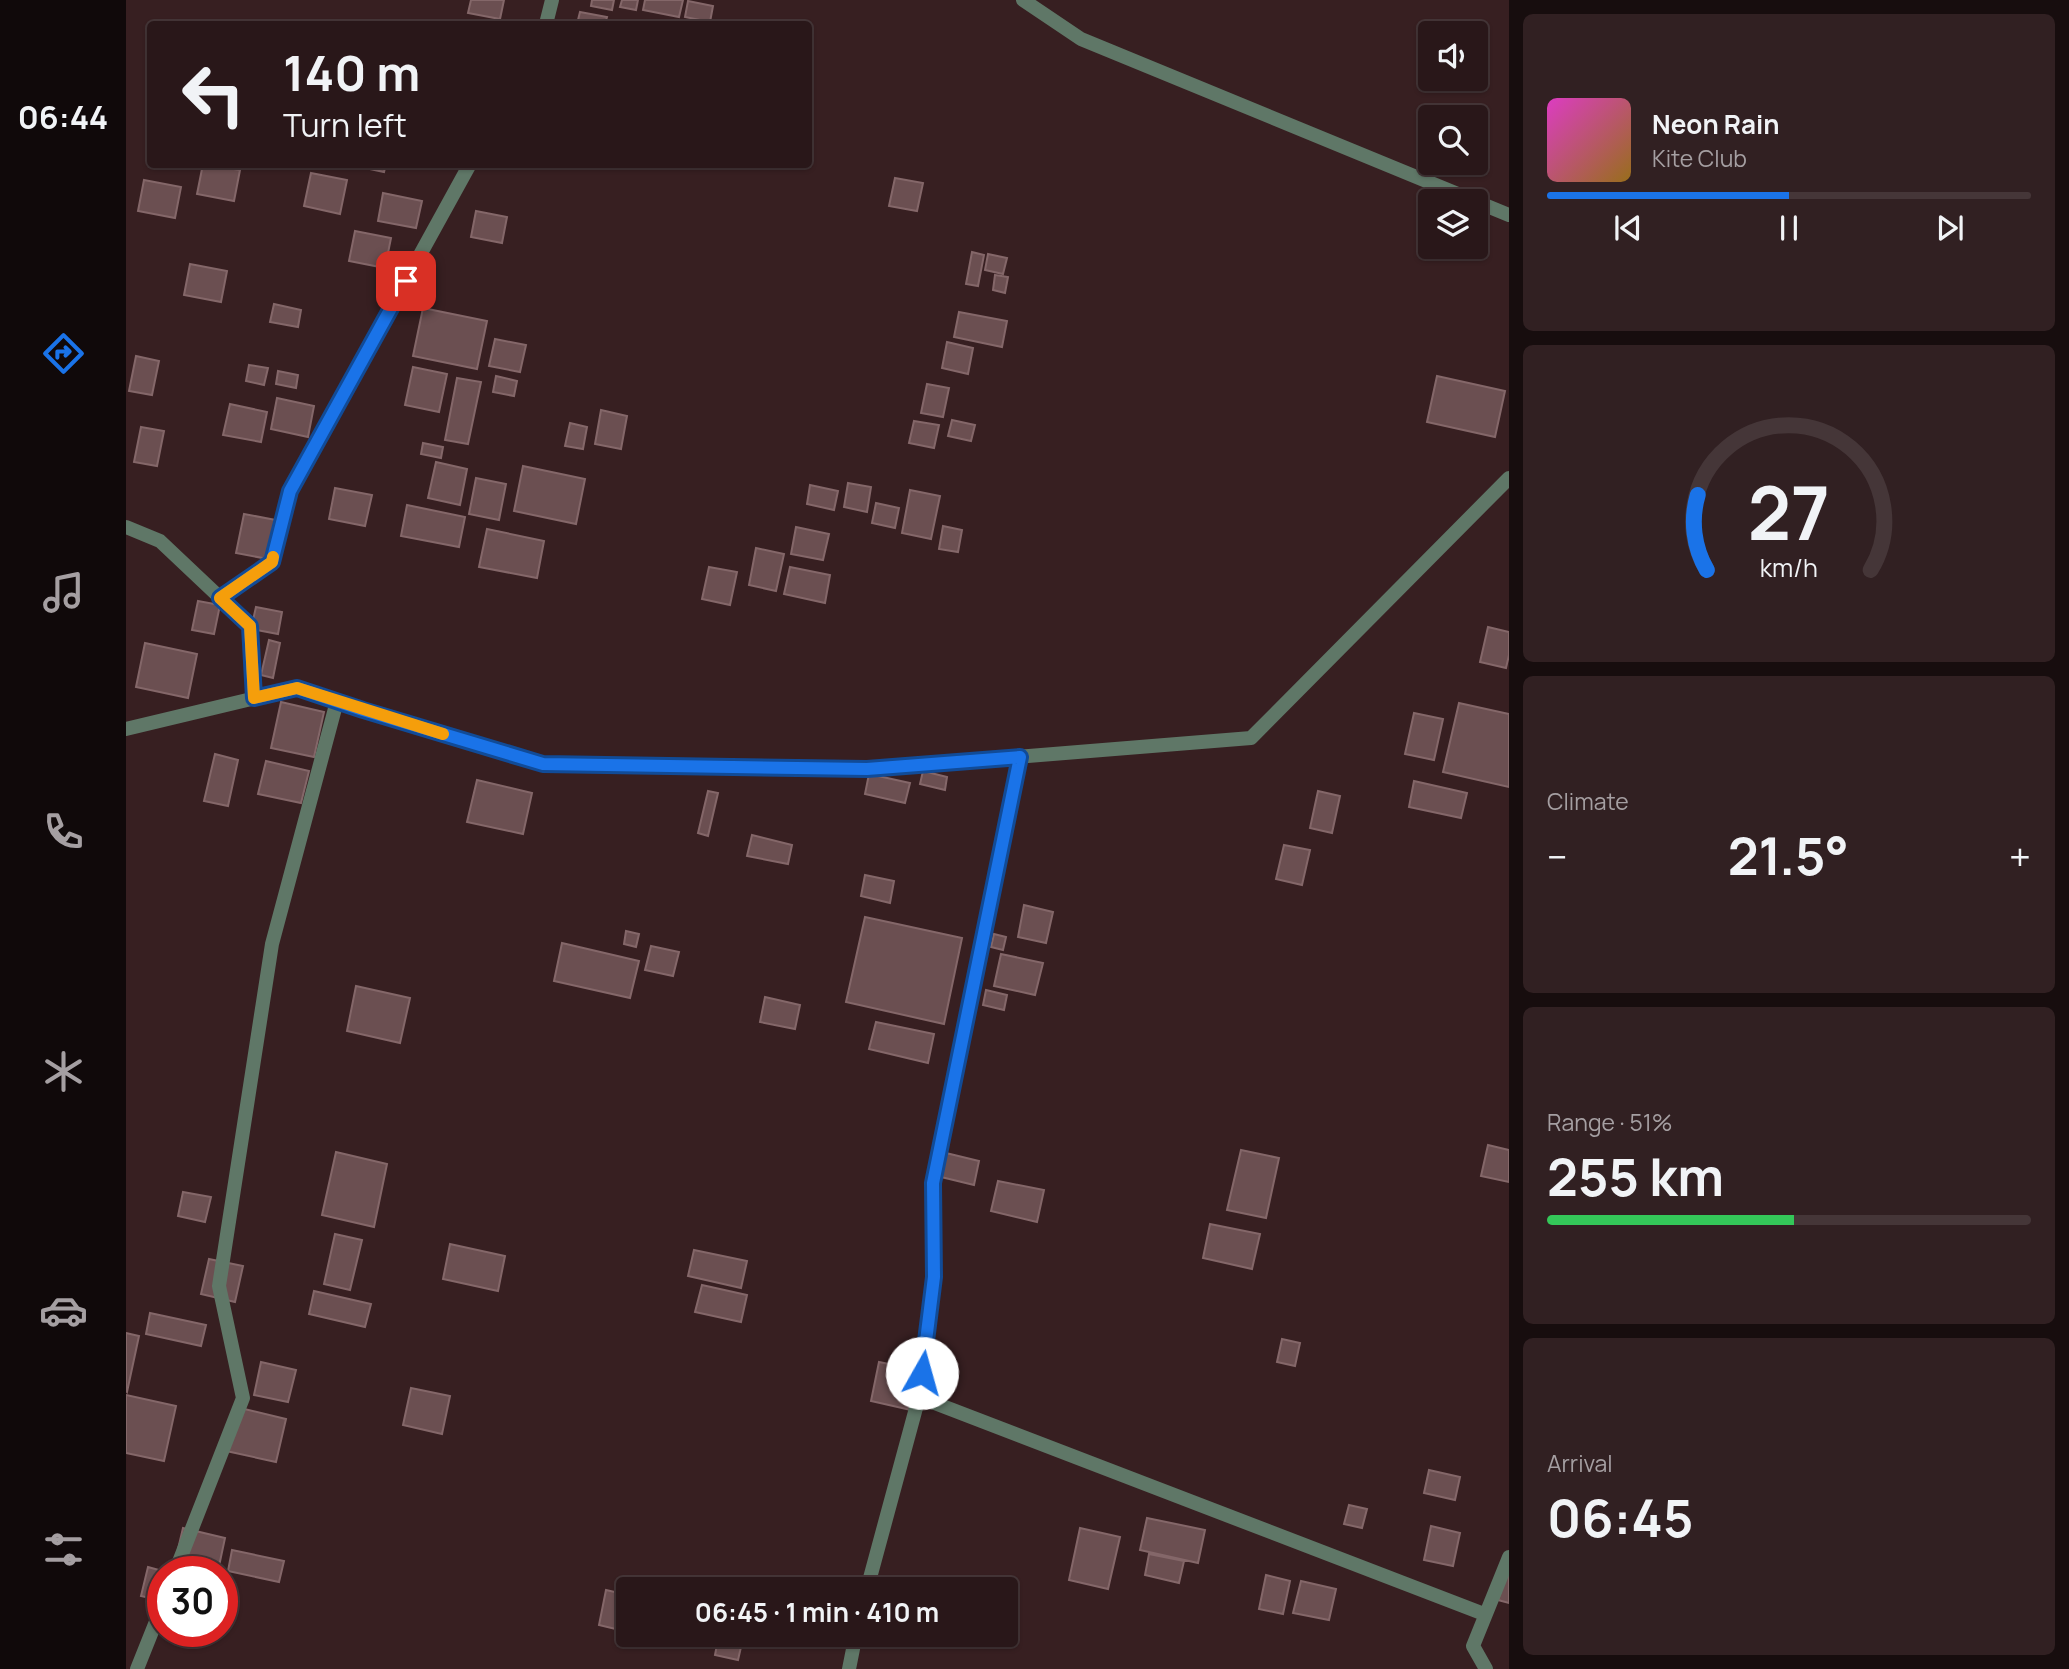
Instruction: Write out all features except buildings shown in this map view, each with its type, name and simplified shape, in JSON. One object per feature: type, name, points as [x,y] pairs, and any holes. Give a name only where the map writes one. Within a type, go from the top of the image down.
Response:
[{"type":"street","points":[[547,21],[552,0]]},
{"type":"street","points":[[1023,0],[1081,39],[1509,215]]},
{"type":"street","points":[[220,598],[272,562],[290,491],[468,168]]},
{"type":"street","points":[[126,729],[297,688],[543,764],[867,769],[1251,738],[1509,478]]},
{"type":"street","points":[[126,527],[160,541],[250,626],[254,698]]},
{"type":"street","points":[[181,1556],[243,1398],[219,1286],[272,944],[337,701]]},
{"type":"street","points":[[870,1577],[919,1397],[934,1277],[933,1183],[1020,757]]},
{"type":"street","points":[[919,1397],[1484,1614]]},
{"type":"street","points":[[1486,1669],[1473,1646],[1509,1557]]},
{"type":"street","points":[[137,1669],[147,1644]]},
{"type":"street","points":[[849,1669],[853,1647]]},
{"type":"slow traffic","points":[[273,557],[272,562],[220,598],[250,626],[254,698],[297,688],[443,734]]},
{"type":"route","points":[[406,281],[290,491],[272,562],[220,598],[250,626],[254,698],[297,688],[543,764],[867,769],[1020,757],[933,1183],[934,1277],[922,1373]]}]
